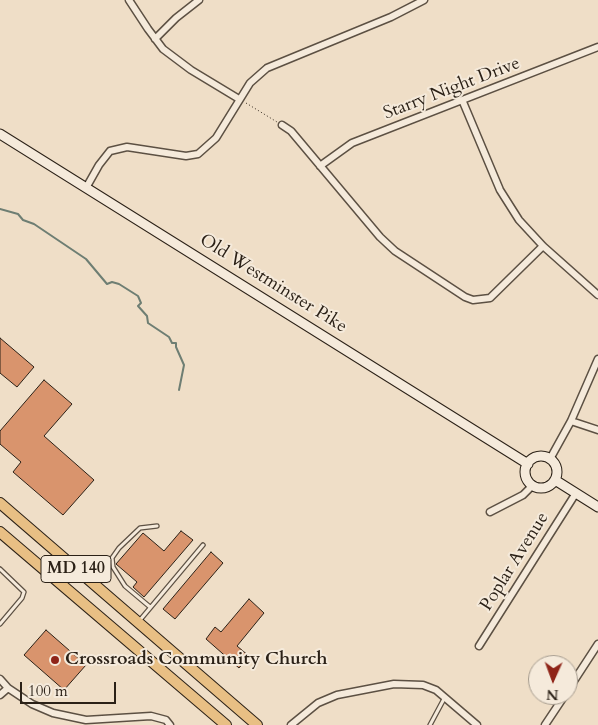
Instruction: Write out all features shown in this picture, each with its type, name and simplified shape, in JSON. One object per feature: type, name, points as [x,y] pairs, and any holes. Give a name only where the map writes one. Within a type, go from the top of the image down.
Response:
[{"type":"highway","name":"MD 140","points":[[0,503],[257,725]]},
{"type":"highway","name":"MD 140","points":[[0,532],[226,725]]},
{"type":"main road","name":"Old Westminster Pike","points":[[0,134],[528,464]]},
{"type":"main road","points":[[536,457],[550,459],[557,468],[555,480],[550,486],[543,488],[533,485],[526,476],[528,464],[536,457]]},
{"type":"main road","points":[[555,480],[598,507]]},
{"type":"street","points":[[129,0],[163,49],[191,70],[239,99]]},
{"type":"street","points":[[155,39],[176,18],[199,0]]},
{"type":"street","points":[[86,188],[98,165],[110,151],[127,147],[186,156],[198,154],[216,138],[250,83],[267,68],[391,17],[424,0]]},
{"type":"street","name":"Starry Night Drive","points":[[320,166],[352,143],[463,102],[598,47]]},
{"type":"street","points":[[463,102],[500,190],[519,220],[543,246],[598,295]]},
{"type":"street","points":[[282,125],[291,131],[380,237],[395,251],[465,297],[473,300],[490,298],[543,246]]},
{"type":"street","points":[[550,459],[571,421],[598,360]]},
{"type":"street","points":[[571,421],[598,430]]},
{"type":"street","points":[[490,512],[523,495],[533,485]]},
{"type":"street","name":"Poplar Avenue","points":[[479,646],[576,493]]},
{"type":"street","points":[[578,675],[598,644]]},
{"type":"street","points":[[0,679],[8,688],[32,704],[80,722],[151,716],[166,720],[170,725]]},
{"type":"street","points":[[291,725],[318,703],[337,695],[394,684],[423,685],[446,696],[477,725]]},
{"type":"street","points":[[0,696],[8,688]]},
{"type":"street","points":[[545,725],[558,705]]},
{"type":"lane","points":[[150,607],[125,586],[113,567],[112,558],[119,548],[140,528],[157,526]]},
{"type":"lane","points":[[138,622],[203,545]]},
{"type":"lane","points":[[0,569],[24,592],[22,598],[0,624]]},
{"type":"lane","points":[[430,725],[446,696]]},
{"type":"path","points":[[239,99],[282,125]]},
{"type":"building","points":[[0,338],[34,367],[17,387],[0,373]]},
{"type":"building","points":[[44,380],[72,404],[44,436],[94,480],[63,515],[13,472],[21,462],[0,444],[0,431]]},
{"type":"building","points":[[181,531],[193,540],[144,597],[133,587],[137,582],[116,564],[143,533],[164,551]]},
{"type":"building","points":[[211,552],[223,563],[175,619],[163,609]]},
{"type":"building","points":[[249,599],[264,613],[237,646],[249,656],[239,668],[206,639],[215,627],[221,632]]},
{"type":"building","name":"Crossroads Community Church","points":[[46,630],[86,665],[64,690],[24,655]]},
{"type":"waterway","points":[[0,209],[18,214],[23,220],[34,224],[86,259],[107,284],[112,282],[119,284],[138,296],[141,303],[138,306],[147,316],[148,323],[169,337],[172,343],[176,343],[184,365],[179,390]]},
{"type":"place","name":"Crossroads Community Church","points":[[55,660]]}]
